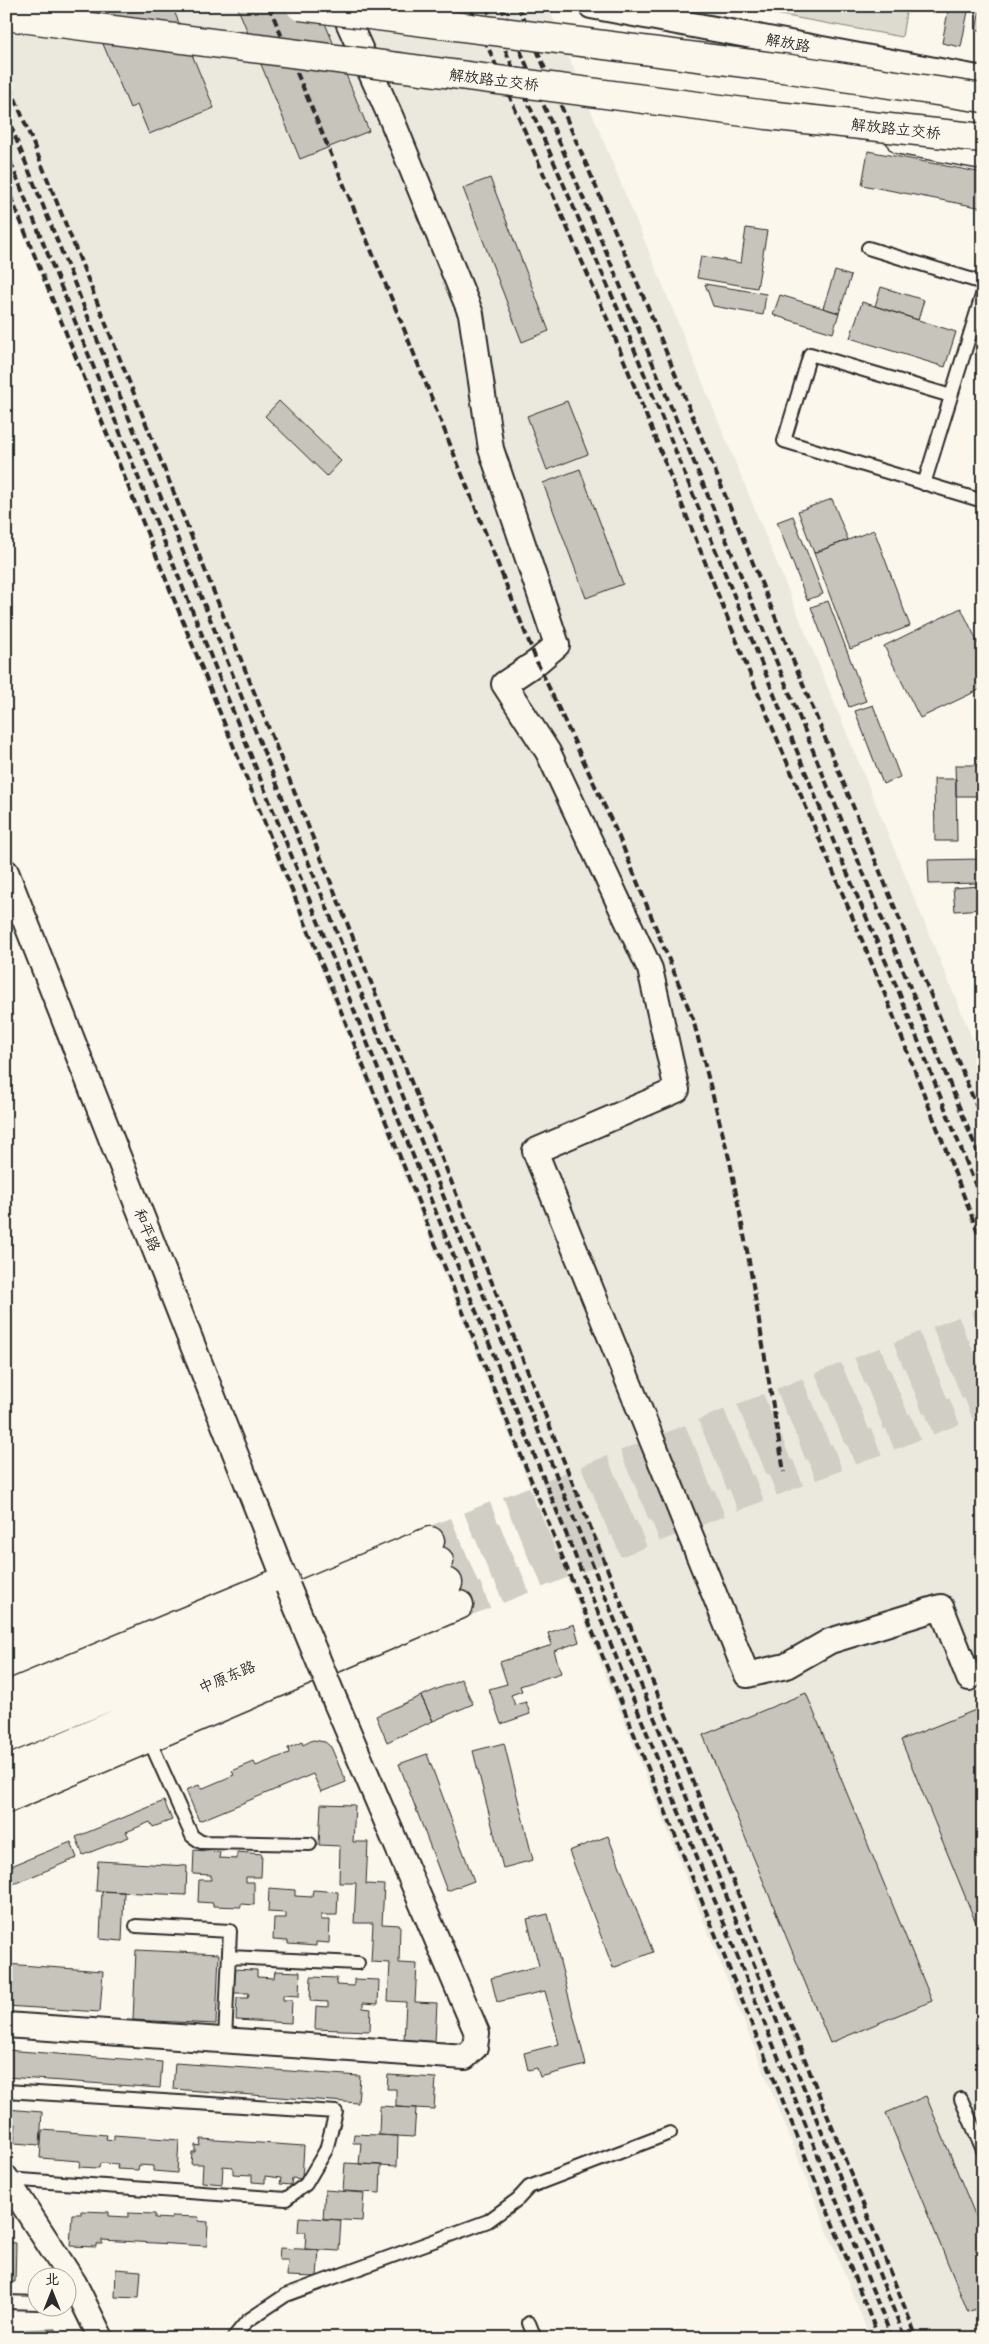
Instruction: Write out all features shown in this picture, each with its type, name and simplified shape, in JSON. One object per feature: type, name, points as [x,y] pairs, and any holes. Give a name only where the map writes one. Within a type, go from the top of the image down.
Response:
[{"type":"main road","points":[[300,6],[790,69],[983,98]]},
{"type":"main road","name":"解放路立交桥","points":[[6,16],[767,116],[983,138]]},
{"type":"main road","points":[[767,116],[983,155]]},
{"type":"main road","points":[[6,1718],[444,1572]]},
{"type":"main road","points":[[6,1799],[148,1737],[444,1572]]},
{"type":"main road","name":"中原东路","points":[[6,1739],[444,1572]]},
{"type":"main road","name":"中原东路","points":[[6,1771],[444,1572]]},
{"type":"main road","points":[[6,1696],[287,1584]]},
{"type":"street","points":[[341,6],[392,120],[471,314],[491,449],[556,645],[537,662],[504,684],[548,752],[650,969],[677,1090],[536,1151],[747,1675],[786,1666],[830,1641],[941,1607],[970,1678]]},
{"type":"street","name":"解放路","points":[[593,7],[983,79]]},
{"type":"street","name":"和平路","points":[[6,872],[287,1584],[477,2033],[475,2047],[465,2057],[6,2025]]},
{"type":"street","points":[[6,2179],[62,2266]]},
{"type":"street","points":[[78,2307],[101,2338]]},
{"type":"lane","points":[[868,248],[983,283]]},
{"type":"lane","points":[[924,484],[983,292]]},
{"type":"lane","points":[[951,396],[810,354],[784,441],[983,501]]},
{"type":"lane","points":[[148,1737],[192,1836],[202,1842],[310,1844]]},
{"type":"lane","points":[[136,1926],[230,1931],[225,2040]]},
{"type":"lane","points":[[229,1957],[358,1963]]},
{"type":"lane","points":[[6,2091],[336,2112],[326,2150],[306,2184],[286,2199],[6,2179]]},
{"type":"lane","points":[[961,2099],[983,2150]]},
{"type":"lane","points":[[234,2338],[247,2321],[286,2296],[490,2226],[529,2187],[670,2133]]},
{"type":"lane","points":[[6,2302],[28,2303]]},
{"type":"lane","points":[[529,2323],[535,2338]]},
{"type":"shaded area","points":[[6,6],[548,6],[983,1065],[983,2338],[870,2338],[582,1616],[6,190]]},
{"type":"shaded area","points":[[731,6],[907,6],[902,37]]},
{"type":"building","points":[[87,6],[172,6],[214,108],[149,134],[137,105],[130,108]]},
{"type":"building","points":[[237,6],[318,6],[369,131],[300,159]]},
{"type":"building","points":[[949,6],[969,6],[961,47],[942,43]]},
{"type":"building","points":[[980,8],[983,9],[983,31],[976,30]]},
{"type":"building","points":[[868,151],[983,173],[983,208],[862,185]]},
{"type":"building","points":[[490,178],[549,331],[522,342],[463,188]]},
{"type":"building","points":[[746,228],[767,231],[757,288],[697,278],[701,256],[741,263]]},
{"type":"building","points":[[835,271],[851,276],[839,313],[823,308]]},
{"type":"building","points":[[705,284],[766,294],[763,315],[713,306]]},
{"type":"building","points":[[881,287],[924,300],[918,320],[875,306]]},
{"type":"building","points":[[780,295],[839,313],[833,333],[773,315]]},
{"type":"building","points":[[862,302],[956,332],[945,367],[850,338]]},
{"type":"building","points":[[279,401],[341,461],[327,476],[265,416]]},
{"type":"building","points":[[567,401],[588,454],[547,470],[527,416]]},
{"type":"building","points":[[580,469],[623,584],[586,598],[543,483]]},
{"type":"building","points":[[832,499],[848,540],[814,553],[798,511]]},
{"type":"building","points":[[793,516],[823,594],[807,600],[777,522]]},
{"type":"building","points":[[874,530],[910,626],[850,649],[814,553]]},
{"type":"building","points":[[828,601],[866,701],[849,707],[811,607]]},
{"type":"building","points":[[961,608],[983,653],[983,688],[920,718],[884,646]]},
{"type":"building","points":[[873,705],[900,777],[883,784],[855,711]]},
{"type":"building","points":[[955,765],[983,765],[983,796],[956,796]]},
{"type":"building","points":[[934,779],[956,779],[957,841],[935,841]]},
{"type":"building","points":[[983,859],[983,883],[929,884],[928,860]]},
{"type":"building","points":[[979,886],[981,909],[955,911],[953,888]]},
{"type":"building","points":[[574,1624],[579,1642],[554,1651],[561,1673],[520,1686],[522,1691],[511,1695],[515,1705],[526,1702],[530,1714],[501,1724],[489,1689],[507,1684],[500,1662],[552,1645],[548,1633]]},
{"type":"building","points":[[461,1679],[473,1704],[433,1721],[421,1696]]},
{"type":"building","points":[[806,1693],[932,2001],[830,2043],[703,1735]]},
{"type":"building","points":[[421,1696],[433,1721],[387,1742],[376,1716]]},
{"type":"building","points":[[983,1707],[983,1940],[901,1740]]},
{"type":"building","points":[[313,1740],[325,1742],[331,1747],[346,1782],[321,1792],[313,1774],[199,1821],[186,1790],[199,1785],[201,1789],[234,1775],[232,1771],[254,1762],[256,1766],[289,1753],[288,1748],[302,1742],[303,1745]]},
{"type":"building","points":[[504,1743],[533,1860],[503,1868],[473,1751]]},
{"type":"building","points":[[427,1754],[474,1881],[447,1891],[399,1764]]},
{"type":"building","points":[[164,1801],[172,1820],[153,1827],[150,1822],[126,1832],[129,1837],[83,1855],[76,1837]]},
{"type":"building","points":[[321,1804],[355,1805],[353,1842],[368,1842],[366,1884],[384,1885],[382,1924],[400,1925],[399,1963],[417,1964],[415,2002],[437,2003],[435,2042],[404,2041],[406,2002],[388,2001],[390,1963],[371,1962],[373,1923],[354,1923],[356,1883],[339,1883],[340,1846],[319,1845]]},
{"type":"building","points":[[608,1836],[653,1952],[613,1968],[569,1851]]},
{"type":"building","points":[[71,1842],[77,1858],[6,1887],[6,1868]]},
{"type":"building","points":[[194,1850],[220,1852],[219,1858],[237,1859],[237,1852],[262,1854],[261,1877],[246,1877],[246,1882],[254,1882],[254,1905],[241,1904],[241,1907],[213,1906],[213,1903],[198,1902],[199,1880],[211,1880],[211,1875],[193,1874]]},
{"type":"building","points":[[98,1861],[187,1866],[186,1895],[96,1891]]},
{"type":"building","points":[[269,1888],[295,1890],[295,1896],[312,1897],[313,1890],[338,1892],[337,1915],[321,1915],[321,1920],[330,1920],[329,1943],[316,1942],[316,1946],[288,1944],[288,1941],[273,1940],[274,1918],[286,1918],[286,1913],[268,1912]]},
{"type":"building","points":[[102,1891],[124,1892],[122,1941],[100,1939]]},
{"type":"building","points":[[548,1914],[586,2065],[540,2077],[537,2068],[528,2070],[524,2053],[559,2044],[545,1991],[497,2002],[491,1978],[539,1966],[527,1919]]},
{"type":"building","points":[[136,1950],[219,1954],[216,2024],[133,2020]]},
{"type":"building","points":[[6,1964],[103,1971],[100,2012],[6,2006]]},
{"type":"building","points":[[232,1969],[257,1970],[257,1977],[274,1978],[275,1971],[300,1972],[299,1996],[283,1995],[283,2000],[292,2000],[291,2023],[236,2020],[237,1998],[248,1998],[249,1993],[231,1993]]},
{"type":"building","points":[[311,1977],[337,1978],[336,1985],[354,1986],[354,1979],[379,1980],[378,2004],[363,2003],[363,2008],[371,2009],[370,2031],[315,2029],[316,2006],[328,2007],[328,2002],[310,2001]]},
{"type":"building","points":[[6,2050],[162,2062],[160,2088],[6,2077]]},
{"type":"building","points":[[175,2063],[360,2076],[358,2103],[173,2089]]},
{"type":"building","points":[[388,2075],[436,2078],[434,2109],[396,2107],[396,2089],[387,2089]]},
{"type":"building","points":[[926,2096],[983,2234],[983,2306],[968,2312],[886,2113]]},
{"type":"building","points":[[380,2106],[416,2108],[414,2137],[379,2135]]},
{"type":"building","points":[[6,2109],[42,2112],[40,2145],[14,2143],[16,2124],[6,2124]]},
{"type":"building","points":[[42,2130],[107,2135],[106,2139],[114,2140],[114,2135],[179,2140],[177,2173],[153,2171],[153,2166],[139,2165],[138,2170],[117,2169],[118,2164],[100,2163],[99,2168],[79,2167],[80,2161],[40,2158]]},
{"type":"building","points":[[354,2134],[398,2136],[397,2166],[359,2164],[361,2143],[353,2143]]},
{"type":"building","points":[[201,2139],[304,2146],[302,2179],[292,2178],[291,2185],[280,2184],[281,2178],[265,2176],[265,2183],[252,2182],[252,2175],[233,2174],[233,2167],[223,2166],[222,2184],[202,2182],[203,2164],[191,2164],[192,2152],[195,2152],[195,2145],[200,2146]]},
{"type":"building","points":[[345,2163],[381,2165],[380,2193],[343,2191]]},
{"type":"building","points":[[325,2190],[364,2193],[362,2221],[323,2219]]},
{"type":"building","points":[[81,2211],[109,2212],[109,2216],[128,2217],[128,2213],[155,2214],[155,2218],[172,2219],[172,2216],[199,2217],[198,2221],[208,2222],[207,2246],[102,2240],[102,2244],[96,2244],[96,2247],[70,2246],[72,2214],[81,2214]]},
{"type":"building","points":[[299,2217],[341,2220],[339,2251],[305,2249],[306,2232],[298,2232]]},
{"type":"building","points":[[6,2242],[16,2243],[15,2282],[6,2282]]},
{"type":"building","points":[[280,2248],[319,2250],[317,2277],[287,2276],[288,2260],[279,2260]]},
{"type":"building","points":[[116,2269],[141,2271],[139,2298],[115,2297]]},
{"type":"building","points":[[56,2329],[56,2338],[6,2338],[6,2330],[10,2330],[10,2335],[25,2334],[25,2330]]},
{"type":"tunnel","points":[[430,1541],[983,1322]]},
{"type":"tunnel","points":[[439,1561],[983,1348]]},
{"type":"tunnel","points":[[448,1583],[983,1376]]},
{"type":"tunnel","points":[[459,1605],[983,1400]]},
{"type":"railway","points":[[269,6],[400,319],[537,662],[619,837],[693,1019],[730,1162],[749,1261],[784,1472]]},
{"type":"railway","points":[[470,6],[609,323],[752,679],[886,997],[983,1245]]},
{"type":"railway","points":[[486,6],[620,314],[835,845],[898,990],[983,1204]]},
{"type":"railway","points":[[501,6],[685,439],[983,1165]]},
{"type":"railway","points":[[518,6],[646,303],[983,1122]]},
{"type":"railway","points":[[6,76],[917,2338]]},
{"type":"railway","points":[[6,114],[905,2338]]},
{"type":"railway","points":[[6,151],[892,2338]]},
{"type":"railway","points":[[6,185],[879,2338]]}]
